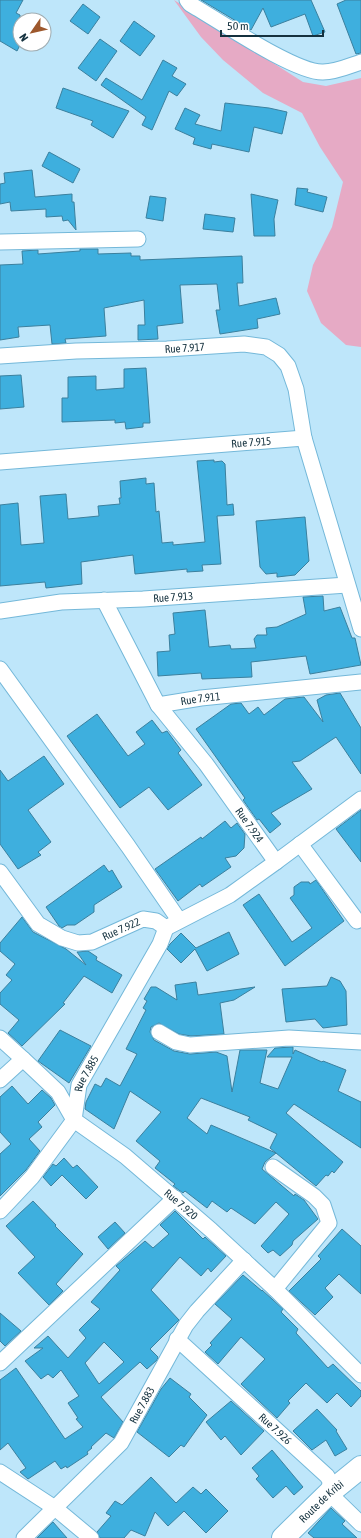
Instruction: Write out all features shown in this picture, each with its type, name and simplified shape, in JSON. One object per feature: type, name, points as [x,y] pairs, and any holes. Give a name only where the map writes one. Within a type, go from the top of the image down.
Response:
[{"type":"main road","name":"Route de Kribi","points":[[284,1538],[329,1493],[361,1467]]},
{"type":"street","points":[[187,0],[190,4],[244,36],[306,70],[333,72],[361,62]]},
{"type":"street","points":[[0,242],[138,239]]},
{"type":"street","name":"Rue 7.917","points":[[0,356],[76,351],[166,350],[244,344],[266,347],[279,355],[288,366],[296,389],[304,438]]},
{"type":"street","points":[[304,438],[361,629]]},
{"type":"street","name":"Rue 7.915","points":[[0,462],[304,438]]},
{"type":"street","name":"Rue 7.913","points":[[0,611],[61,602],[347,585]]},
{"type":"street","points":[[104,600],[158,705]]},
{"type":"street","points":[[0,668],[128,846],[173,924],[230,895],[361,798]]},
{"type":"street","name":"Rue 7.911","points":[[158,705],[201,698],[361,682]]},
{"type":"street","name":"Rue 7.924","points":[[158,705],[206,764],[276,862]]},
{"type":"street","points":[[300,844],[357,921]]},
{"type":"street","name":"Rue 7.922","points":[[0,872],[38,924],[62,938],[78,943],[92,942],[143,919],[173,924]]},
{"type":"street","name":"Rue 7.885","points":[[0,1211],[32,1177],[74,1120],[79,1085],[173,924]]},
{"type":"street","points":[[159,1032],[176,1042],[190,1045],[289,1038],[361,1042]]},
{"type":"street","name":"Rue 7.920","points":[[0,1038],[58,1092],[74,1120],[125,1156],[175,1198],[275,1289],[361,1375]]},
{"type":"street","points":[[0,1080],[24,1059]]},
{"type":"street","points":[[273,1167],[314,1196],[323,1205],[329,1223],[275,1289]]},
{"type":"street","points":[[0,1363],[175,1198]]},
{"type":"street","name":"Rue 7.883","points":[[24,1538],[121,1443],[177,1339],[197,1311],[244,1260]]},
{"type":"street","name":"Rue 7.926","points":[[177,1339],[327,1476],[330,1481],[329,1493]]},
{"type":"street","points":[[0,1472],[55,1508],[91,1538]]},
{"type":"street","points":[[329,1493],[361,1524]]},
{"type":"shaded area","points":[[174,0],[303,82],[326,86],[361,78],[361,347],[346,345],[321,323],[307,291],[313,265],[332,227],[343,182],[320,147],[302,113],[263,93],[223,60],[201,37]]},
{"type":"building","points":[[0,0],[23,0],[17,12],[12,12],[12,48],[0,41]]},
{"type":"building","points":[[201,0],[311,0],[325,32],[313,36],[305,14],[271,27],[263,8],[251,30]]},
{"type":"building","points":[[346,0],[361,0],[361,53],[356,54],[337,4]]},
{"type":"building","points":[[83,4],[100,17],[88,34],[70,21]]},
{"type":"building","points":[[134,21],[155,36],[140,56],[120,41]]},
{"type":"building","points":[[100,39],[117,51],[96,81],[78,68]]},
{"type":"building","points":[[163,60],[177,68],[172,76],[186,84],[177,96],[169,91],[152,130],[142,125],[146,117],[101,85],[106,78],[142,100]]},
{"type":"building","points":[[63,88],[129,111],[113,138],[91,125],[93,121],[56,108]]},
{"type":"building","points":[[225,103],[269,108],[287,112],[282,134],[254,127],[249,152],[212,144],[211,149],[193,144],[195,138],[175,129],[185,108],[200,115],[195,124],[221,131]]},
{"type":"building","points":[[49,152],[80,169],[73,183],[42,166]]},
{"type":"building","points":[[32,170],[35,197],[72,194],[76,230],[68,220],[63,221],[62,216],[46,217],[46,209],[11,211],[10,202],[0,204],[0,184],[5,183],[4,173]]},
{"type":"building","points":[[297,188],[308,189],[307,192],[327,197],[323,212],[295,205]]},
{"type":"building","points":[[251,194],[278,200],[274,219],[275,236],[254,236]]},
{"type":"building","points":[[150,196],[166,198],[163,221],[146,218]]},
{"type":"building","points":[[205,214],[235,218],[233,232],[203,229]]},
{"type":"building","points":[[80,249],[98,249],[98,254],[131,253],[131,256],[140,256],[140,260],[242,256],[243,283],[237,283],[239,306],[276,298],[280,314],[257,319],[258,328],[220,334],[216,310],[220,310],[217,284],[180,285],[183,323],[157,326],[158,339],[138,340],[138,325],[145,325],[144,300],[104,308],[106,336],[65,339],[66,343],[52,344],[50,325],[18,327],[19,337],[0,340],[0,265],[23,264],[22,251],[38,250],[38,254],[80,251]]},
{"type":"building","points":[[146,368],[150,423],[143,423],[143,427],[126,429],[125,422],[115,423],[115,420],[62,422],[62,398],[68,398],[68,377],[96,376],[96,390],[124,388],[124,369]]},
{"type":"building","points":[[21,375],[24,407],[0,409],[0,376]]},
{"type":"building","points":[[214,460],[214,462],[222,461],[225,464],[227,505],[233,504],[234,515],[217,516],[221,564],[202,565],[203,571],[187,572],[187,569],[135,574],[133,555],[81,562],[82,584],[46,588],[45,582],[0,586],[0,505],[18,503],[21,545],[44,543],[40,496],[66,494],[68,519],[99,516],[98,506],[120,504],[120,481],[146,478],[146,484],[154,483],[156,512],[159,511],[162,543],[173,542],[173,545],[205,542],[197,461]]},
{"type":"building","points":[[305,517],[309,561],[295,575],[277,577],[277,573],[266,574],[260,567],[256,521]]},
{"type":"building","points":[[323,596],[324,611],[340,607],[352,638],[355,638],[361,665],[310,674],[306,656],[251,662],[252,677],[202,679],[201,673],[158,676],[157,652],[170,651],[169,635],[175,634],[173,613],[205,610],[209,647],[230,645],[231,649],[256,648],[254,639],[257,635],[267,635],[266,628],[277,627],[306,614],[303,597]]},
{"type":"building","points":[[340,693],[361,728],[361,774],[336,737],[300,761],[292,762],[312,789],[271,813],[281,824],[270,833],[259,819],[257,820],[243,800],[245,798],[196,729],[231,704],[241,703],[249,714],[258,707],[264,715],[285,699],[304,697],[323,722],[317,700],[326,695]]},
{"type":"building","points":[[97,714],[128,756],[145,744],[136,732],[152,720],[162,733],[167,731],[181,750],[178,753],[202,785],[168,810],[149,787],[120,808],[67,736]]},
{"type":"building","points":[[44,756],[64,784],[28,810],[51,842],[38,852],[41,855],[18,869],[0,844],[0,770],[8,781]]},
{"type":"building","points":[[361,810],[361,862],[336,829]]},
{"type":"building","points":[[225,821],[231,828],[237,823],[245,834],[244,848],[236,856],[225,858],[231,867],[202,887],[200,884],[178,901],[155,869],[201,837],[202,839]]},
{"type":"building","points":[[104,865],[109,872],[112,870],[122,887],[94,905],[94,912],[75,925],[67,925],[62,928],[59,926],[46,907]]},
{"type":"building","points":[[316,880],[344,921],[285,966],[243,905],[259,894],[292,942],[312,928],[290,898],[294,895],[294,887],[301,882],[309,882],[310,884]]},
{"type":"building","points":[[22,917],[33,932],[66,949],[86,965],[77,952],[88,951],[97,957],[96,960],[122,975],[112,993],[84,976],[63,1003],[65,1004],[22,1046],[8,1033],[19,1020],[0,1004],[0,993],[12,980],[6,975],[15,964],[0,951],[0,943]]},
{"type":"building","points":[[229,932],[239,954],[207,971],[195,949],[181,963],[167,949],[181,933],[196,948]]},
{"type":"building","points":[[331,977],[340,981],[346,991],[347,1025],[323,1028],[315,1019],[286,1022],[282,989],[327,986]]},
{"type":"building","points":[[196,982],[198,995],[255,987],[234,1000],[220,1003],[224,1034],[191,1036],[179,1034],[159,1023],[151,1027],[150,1032],[154,1040],[174,1051],[190,1054],[216,1052],[227,1056],[232,1092],[240,1050],[267,1050],[260,1083],[278,1089],[292,1057],[267,1057],[275,1048],[293,1047],[293,1054],[295,1050],[322,1062],[323,1061],[346,1070],[338,1091],[361,1102],[361,1148],[294,1104],[286,1113],[343,1162],[334,1173],[332,1171],[328,1176],[326,1175],[316,1186],[276,1153],[265,1162],[262,1169],[294,1196],[295,1194],[304,1200],[318,1219],[293,1241],[292,1245],[280,1256],[273,1250],[268,1253],[261,1246],[289,1214],[276,1202],[255,1224],[231,1208],[227,1212],[212,1201],[207,1208],[185,1191],[183,1193],[173,1186],[175,1184],[155,1168],[160,1161],[136,1141],[161,1112],[130,1091],[114,1129],[85,1109],[86,1102],[95,1084],[101,1087],[106,1078],[120,1086],[137,1054],[126,1049],[146,1010],[143,1008],[147,1001],[144,999],[151,987],[156,987],[177,1000],[175,985]],"holes":[[[201,1098],[250,1117],[248,1120],[277,1134],[270,1148],[276,1153],[211,1125],[207,1134],[187,1118]]]},
{"type":"building","points":[[60,1030],[91,1046],[69,1083],[38,1061]]},
{"type":"building","points":[[12,1086],[28,1104],[42,1090],[51,1098],[55,1105],[38,1122],[42,1127],[29,1139],[40,1151],[26,1170],[0,1196],[0,1154],[11,1144],[0,1132],[0,1097]]},
{"type":"building","points":[[64,1158],[73,1168],[77,1165],[98,1187],[86,1199],[62,1175],[51,1186],[43,1177],[53,1164],[56,1166]]},
{"type":"building","points":[[33,1201],[83,1254],[56,1284],[63,1291],[49,1305],[18,1273],[35,1257],[6,1226]]},
{"type":"building","points":[[175,1211],[203,1239],[205,1237],[226,1256],[211,1272],[208,1268],[201,1276],[180,1257],[151,1290],[179,1320],[150,1349],[158,1357],[157,1360],[147,1369],[140,1362],[101,1397],[123,1422],[114,1438],[106,1433],[91,1447],[92,1448],[87,1452],[88,1454],[67,1468],[66,1466],[61,1469],[55,1461],[28,1479],[20,1472],[26,1468],[8,1443],[0,1450],[0,1380],[16,1368],[65,1439],[83,1427],[76,1419],[78,1418],[68,1403],[79,1396],[61,1370],[53,1378],[48,1374],[41,1379],[25,1361],[43,1348],[34,1348],[48,1336],[68,1358],[86,1338],[79,1330],[100,1309],[91,1302],[120,1270],[116,1266],[145,1241],[153,1248],[169,1234],[160,1225]],"holes":[[[104,1342],[124,1362],[99,1384],[85,1363]]]},
{"type":"building","points":[[115,1222],[125,1233],[108,1249],[98,1237]]},
{"type":"building","points":[[342,1229],[361,1246],[361,1294],[339,1274],[325,1288],[333,1297],[315,1315],[289,1291],[321,1259],[318,1256]]},
{"type":"building","points":[[243,1275],[283,1309],[281,1312],[298,1329],[296,1333],[328,1368],[333,1364],[361,1391],[361,1396],[351,1407],[337,1393],[327,1403],[306,1383],[288,1401],[290,1403],[277,1418],[241,1384],[265,1359],[241,1337],[218,1364],[205,1352],[212,1345],[210,1343],[232,1319],[215,1304]]},
{"type":"building","points":[[0,1313],[21,1331],[5,1346],[0,1341]]},
{"type":"building","points":[[170,1378],[191,1394],[189,1397],[207,1415],[184,1447],[181,1445],[169,1457],[137,1432],[161,1389]]},
{"type":"building","points":[[231,1401],[264,1431],[241,1455],[225,1436],[221,1440],[206,1422]]},
{"type":"building","points":[[317,1409],[337,1430],[336,1431],[347,1449],[335,1456],[326,1440],[312,1450],[293,1431]]},
{"type":"building","points":[[272,1450],[303,1487],[294,1495],[286,1486],[273,1498],[256,1479],[259,1476],[252,1468]]},
{"type":"building","points":[[151,1477],[176,1503],[193,1487],[201,1494],[206,1489],[228,1511],[206,1533],[184,1511],[168,1526],[155,1512],[145,1536],[131,1530],[124,1538],[100,1538],[97,1532],[111,1516],[106,1513],[115,1501],[122,1505]]},
{"type":"building","points":[[331,1508],[345,1521],[342,1524],[357,1538],[314,1538],[308,1533]]},
{"type":"building","points":[[53,1522],[67,1538],[37,1538]]}]
